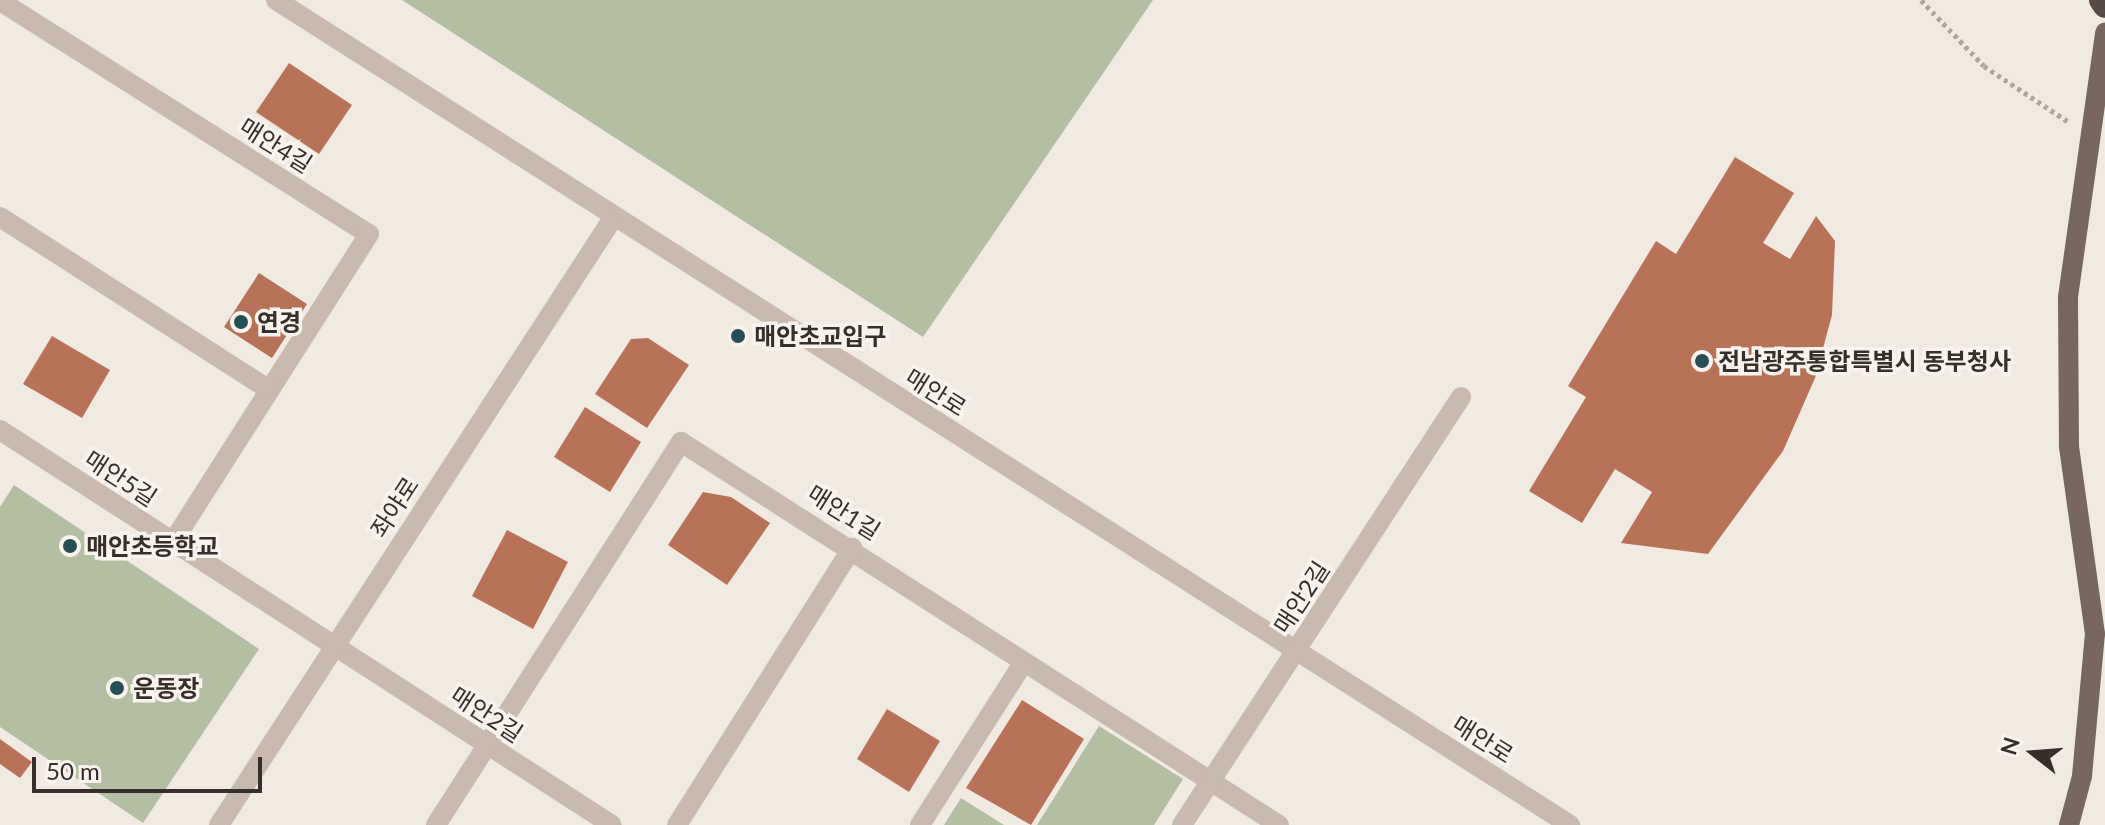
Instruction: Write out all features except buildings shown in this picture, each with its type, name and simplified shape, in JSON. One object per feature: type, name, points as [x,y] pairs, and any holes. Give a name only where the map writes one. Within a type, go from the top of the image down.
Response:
[{"type":"highway","points":[[2101,0],[2105,6]]},
{"type":"main road","points":[[2069,825],[2082,776],[2095,634],[2066,391],[2068,297],[2105,33]]},
{"type":"street","name":"매안로","points":[[276,0],[613,218],[1570,825]]},
{"type":"street","name":"매안4길","points":[[0,1],[369,234],[173,542]]},
{"type":"street","points":[[0,217],[269,390]]},
{"type":"street","name":"좌야로","points":[[219,825],[613,218]]},
{"type":"street","name":"매안2길","points":[[1182,825],[1461,397]]},
{"type":"street","name":"매안5길","points":[[0,430],[334,647]]},
{"type":"street","name":"매안1길","points":[[487,745],[681,442],[852,548],[1279,825]]},
{"type":"street","points":[[677,825],[852,548]]},
{"type":"street","name":"매안2길","points":[[334,647],[612,825]]},
{"type":"street","points":[[920,825],[1024,662]]},
{"type":"street","points":[[436,825],[487,745]]},
{"type":"path","points":[[1921,0],[1984,66],[2090,137]]},
{"type":"green space","points":[[402,0],[1153,0],[923,337]]},
{"type":"green space","name":"운동장","points":[[14,485],[259,649],[143,823],[0,727],[0,507]]},
{"type":"green space","points":[[1099,726],[1183,779],[1154,825],[1037,825]]},
{"type":"green space","points":[[961,798],[1004,825],[944,825]]},
{"type":"place","name":"연경","points":[[241,322]]},
{"type":"place","name":"매안초교입구","points":[[738,336]]},
{"type":"place","name":"전남광주통합특별시 동부청사","points":[[1702,361]]},
{"type":"place","name":"매안초등학교","points":[[70,546]]},
{"type":"place","name":"운동장","points":[[117,688]]}]
